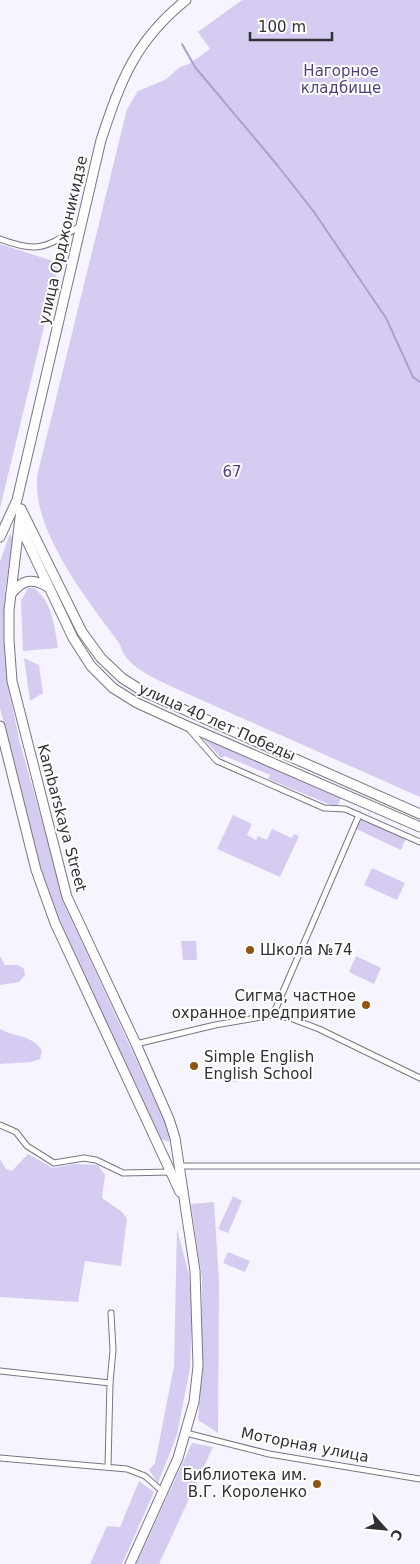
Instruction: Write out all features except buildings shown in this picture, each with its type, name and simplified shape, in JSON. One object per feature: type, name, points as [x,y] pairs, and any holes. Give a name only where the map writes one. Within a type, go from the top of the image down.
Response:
[{"type":"main road","name":"улица Орджоникидзе","points":[[17,505],[100,140],[128,68],[146,40],[164,18],[186,0]]},
{"type":"main road","name":"улица 40 лет Победы","points":[[17,505],[19,524],[29,536],[82,632],[101,658],[122,678],[144,692],[420,814]]},
{"type":"main road","name":"улица 40 лет Победы","points":[[17,505],[48,588],[72,638],[91,666],[113,688],[137,703],[185,726],[420,827]]},
{"type":"main road","points":[[0,537],[17,505]]},
{"type":"main road","name":"Kambarskaya Street","points":[[19,524],[11,594],[9,640],[12,681],[67,897],[136,1044],[175,1138],[193,1251],[198,1310],[198,1366],[194,1402],[186,1433],[164,1492],[130,1564]]},
{"type":"main road","points":[[11,594],[16,587],[28,580],[34,580],[48,588]]},
{"type":"main road","name":"Kambarskaya Street","points":[[0,726],[3,747],[36,870],[55,924],[157,1140],[184,1204]]},
{"type":"main road","points":[[157,1140],[165,1144],[171,1144],[175,1138]]},
{"type":"street","points":[[0,239],[27,247],[39,248],[52,244],[80,226]]},
{"type":"street","points":[[185,726],[217,761],[324,808],[345,809],[420,842]]},
{"type":"street","points":[[273,1015],[360,815]]},
{"type":"street","points":[[397,832],[403,819]]},
{"type":"street","points":[[136,1044],[215,1025],[273,1015],[290,1018],[319,1029],[420,1078]]},
{"type":"street","points":[[0,1125],[16,1132],[27,1146],[54,1163],[84,1158],[96,1160],[123,1173],[170,1169],[180,1166],[420,1166]]},
{"type":"street","points":[[108,1466],[110,1383],[113,1350],[110,1313]]},
{"type":"street","points":[[0,1371],[110,1383]]},
{"type":"street","name":"Моторная улица","points":[[186,1433],[269,1454],[420,1479]]},
{"type":"street","points":[[0,1458],[108,1466],[145,1476],[164,1492]]},
{"type":"green space","name":"67","points":[[242,0],[420,0],[420,797],[179,690],[136,667],[125,656],[119,643],[77,585],[51,539],[42,516],[37,493],[38,472],[127,109],[138,91],[165,80],[180,67],[189,64],[210,49],[198,32]]},
{"type":"green space","points":[[0,244],[53,261],[58,269],[0,508]]},
{"type":"green space","points":[[10,533],[13,542],[5,591],[4,642],[7,681],[20,743],[67,910],[170,1133],[169,1142],[161,1139],[47,892],[0,708],[0,562]]},
{"type":"green space","points":[[28,588],[34,588],[40,593],[49,607],[58,648],[23,651],[21,601]]},
{"type":"green space","points":[[24,658],[39,665],[43,693],[30,701]]},
{"type":"green space","points":[[201,736],[341,798],[338,805],[331,805],[268,779],[270,775],[225,756],[221,758]]},
{"type":"green space","points":[[233,815],[252,824],[247,835],[256,840],[258,836],[267,840],[272,829],[292,838],[294,834],[299,836],[280,877],[217,849]]},
{"type":"green space","points":[[359,815],[407,836],[401,850],[354,828]]},
{"type":"green space","points":[[372,868],[405,883],[397,900],[364,885]]},
{"type":"green space","points":[[181,941],[196,941],[197,960],[183,960]]},
{"type":"green space","points":[[0,956],[5,965],[18,965],[24,969],[25,975],[19,982],[0,985]]},
{"type":"green space","points":[[356,956],[381,968],[374,984],[349,972]]},
{"type":"green space","points":[[0,1029],[34,1042],[42,1051],[40,1059],[31,1062],[0,1064]]},
{"type":"green space","points":[[214,1071],[238,1074],[237,1082],[212,1079]]},
{"type":"green space","points":[[28,1154],[53,1168],[74,1164],[98,1165],[105,1175],[102,1198],[122,1212],[127,1219],[121,1266],[85,1261],[78,1302],[0,1297],[0,1159],[6,1169],[12,1171]]},
{"type":"green space","points":[[233,1196],[242,1201],[228,1233],[218,1229]]},
{"type":"green space","points":[[214,1202],[219,1281],[218,1433],[198,1420],[202,1366],[202,1280],[191,1204]]},
{"type":"green space","points":[[177,1229],[189,1275],[192,1315],[190,1368],[177,1435],[158,1483],[149,1470],[155,1463],[174,1366]]},
{"type":"green space","points":[[228,1252],[250,1261],[245,1272],[223,1263]]},
{"type":"green space","points":[[192,1443],[213,1447],[159,1564],[136,1564]]},
{"type":"green space","points":[[139,1481],[154,1492],[122,1564],[90,1564],[107,1526],[120,1527]]},
{"type":"waterway","points":[[182,44],[195,67],[314,212],[386,318],[413,377],[420,382]]},
{"type":"place","name":"Школа №74","points":[[250,950]]},
{"type":"place","name":"Сигма, частное охранное предприятие","points":[[366,1005]]},
{"type":"place","name":"Simple English English School","points":[[194,1066]]},
{"type":"place","name":"Библиотека им. В.Г. Короленко","points":[[317,1484]]},
{"type":"park label","name":"Нагорное кладбище","points":[[341,80]]}]
